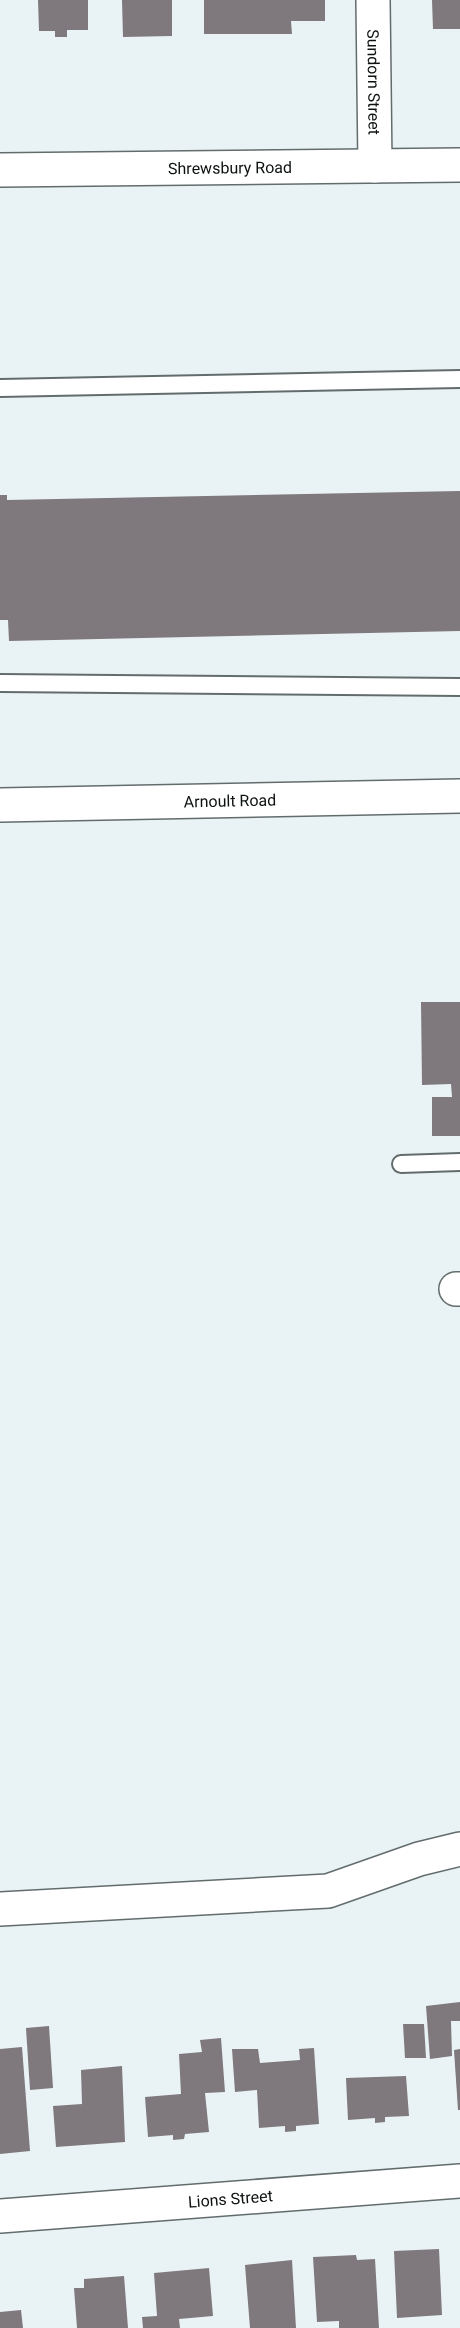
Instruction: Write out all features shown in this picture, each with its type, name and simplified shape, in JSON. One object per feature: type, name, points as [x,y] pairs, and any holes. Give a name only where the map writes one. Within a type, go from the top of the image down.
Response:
[{"type":"street","name":"Sundorn Street","points":[[373,0],[375,165]]},
{"type":"street","name":"Shrewsbury Road","points":[[0,170],[460,165]]},
{"type":"street","name":"Arnoult Road","points":[[0,805],[460,796]]},
{"type":"street","points":[[0,1909],[328,1891],[419,1859],[460,1849]]},
{"type":"street","name":"Lions Street","points":[[0,2216],[460,2181]]},
{"type":"lane","points":[[0,388],[460,379]]},
{"type":"lane","points":[[0,683],[460,687]]},
{"type":"lane","points":[[400,1164],[460,1162]]},
{"type":"building","points":[[38,0],[88,0],[88,30],[67,30],[67,37],[55,37],[55,31],[39,31]]},
{"type":"building","points":[[122,0],[172,0],[172,36],[123,37]]},
{"type":"building","points":[[204,0],[325,0],[325,21],[291,21],[292,34],[204,34]]},
{"type":"building","points":[[432,0],[460,0],[460,29],[433,29]]},
{"type":"building","points":[[460,491],[460,631],[9,641],[8,620],[0,620],[0,495],[7,495],[7,500]]},
{"type":"building","points":[[421,1002],[460,1002],[460,1136],[432,1136],[432,1097],[452,1097],[451,1084],[422,1085]]},
{"type":"building","points":[[460,2002],[460,2021],[451,2021],[452,2056],[430,2059],[426,2006]]},
{"type":"building","points":[[403,2024],[424,2024],[426,2058],[405,2058]]},
{"type":"building","points":[[49,2026],[53,2088],[30,2090],[26,2028]]},
{"type":"building","points":[[221,2038],[225,2092],[205,2093],[209,2132],[185,2134],[184,2139],[173,2140],[173,2135],[148,2137],[145,2097],[181,2094],[179,2054],[202,2052],[200,2040]]},
{"type":"building","points":[[22,2047],[30,2151],[0,2154],[0,2049]]},
{"type":"building","points":[[314,2048],[319,2124],[296,2126],[296,2131],[285,2132],[285,2126],[259,2128],[257,2090],[235,2092],[232,2049],[258,2049],[260,2063],[300,2060],[299,2049]]},
{"type":"building","points":[[460,2049],[460,2110],[458,2110],[454,2050]]},
{"type":"building","points":[[122,2066],[125,2142],[56,2147],[53,2106],[82,2104],[81,2070]]},
{"type":"building","points":[[406,2076],[409,2116],[385,2117],[385,2122],[375,2123],[375,2118],[348,2120],[346,2078]]},
{"type":"building","points":[[439,2249],[442,2315],[397,2318],[394,2251]]},
{"type":"building","points":[[356,2255],[357,2260],[375,2259],[379,2328],[339,2328],[339,2321],[317,2322],[313,2257]]},
{"type":"building","points":[[292,2260],[296,2328],[250,2328],[245,2265]]},
{"type":"building","points":[[209,2268],[213,2316],[179,2319],[180,2328],[143,2328],[142,2317],[157,2316],[154,2273]]},
{"type":"building","points":[[124,2276],[128,2328],[77,2328],[74,2288],[84,2288],[84,2279]]},
{"type":"building","points":[[21,2310],[23,2328],[0,2328],[0,2312]]}]
